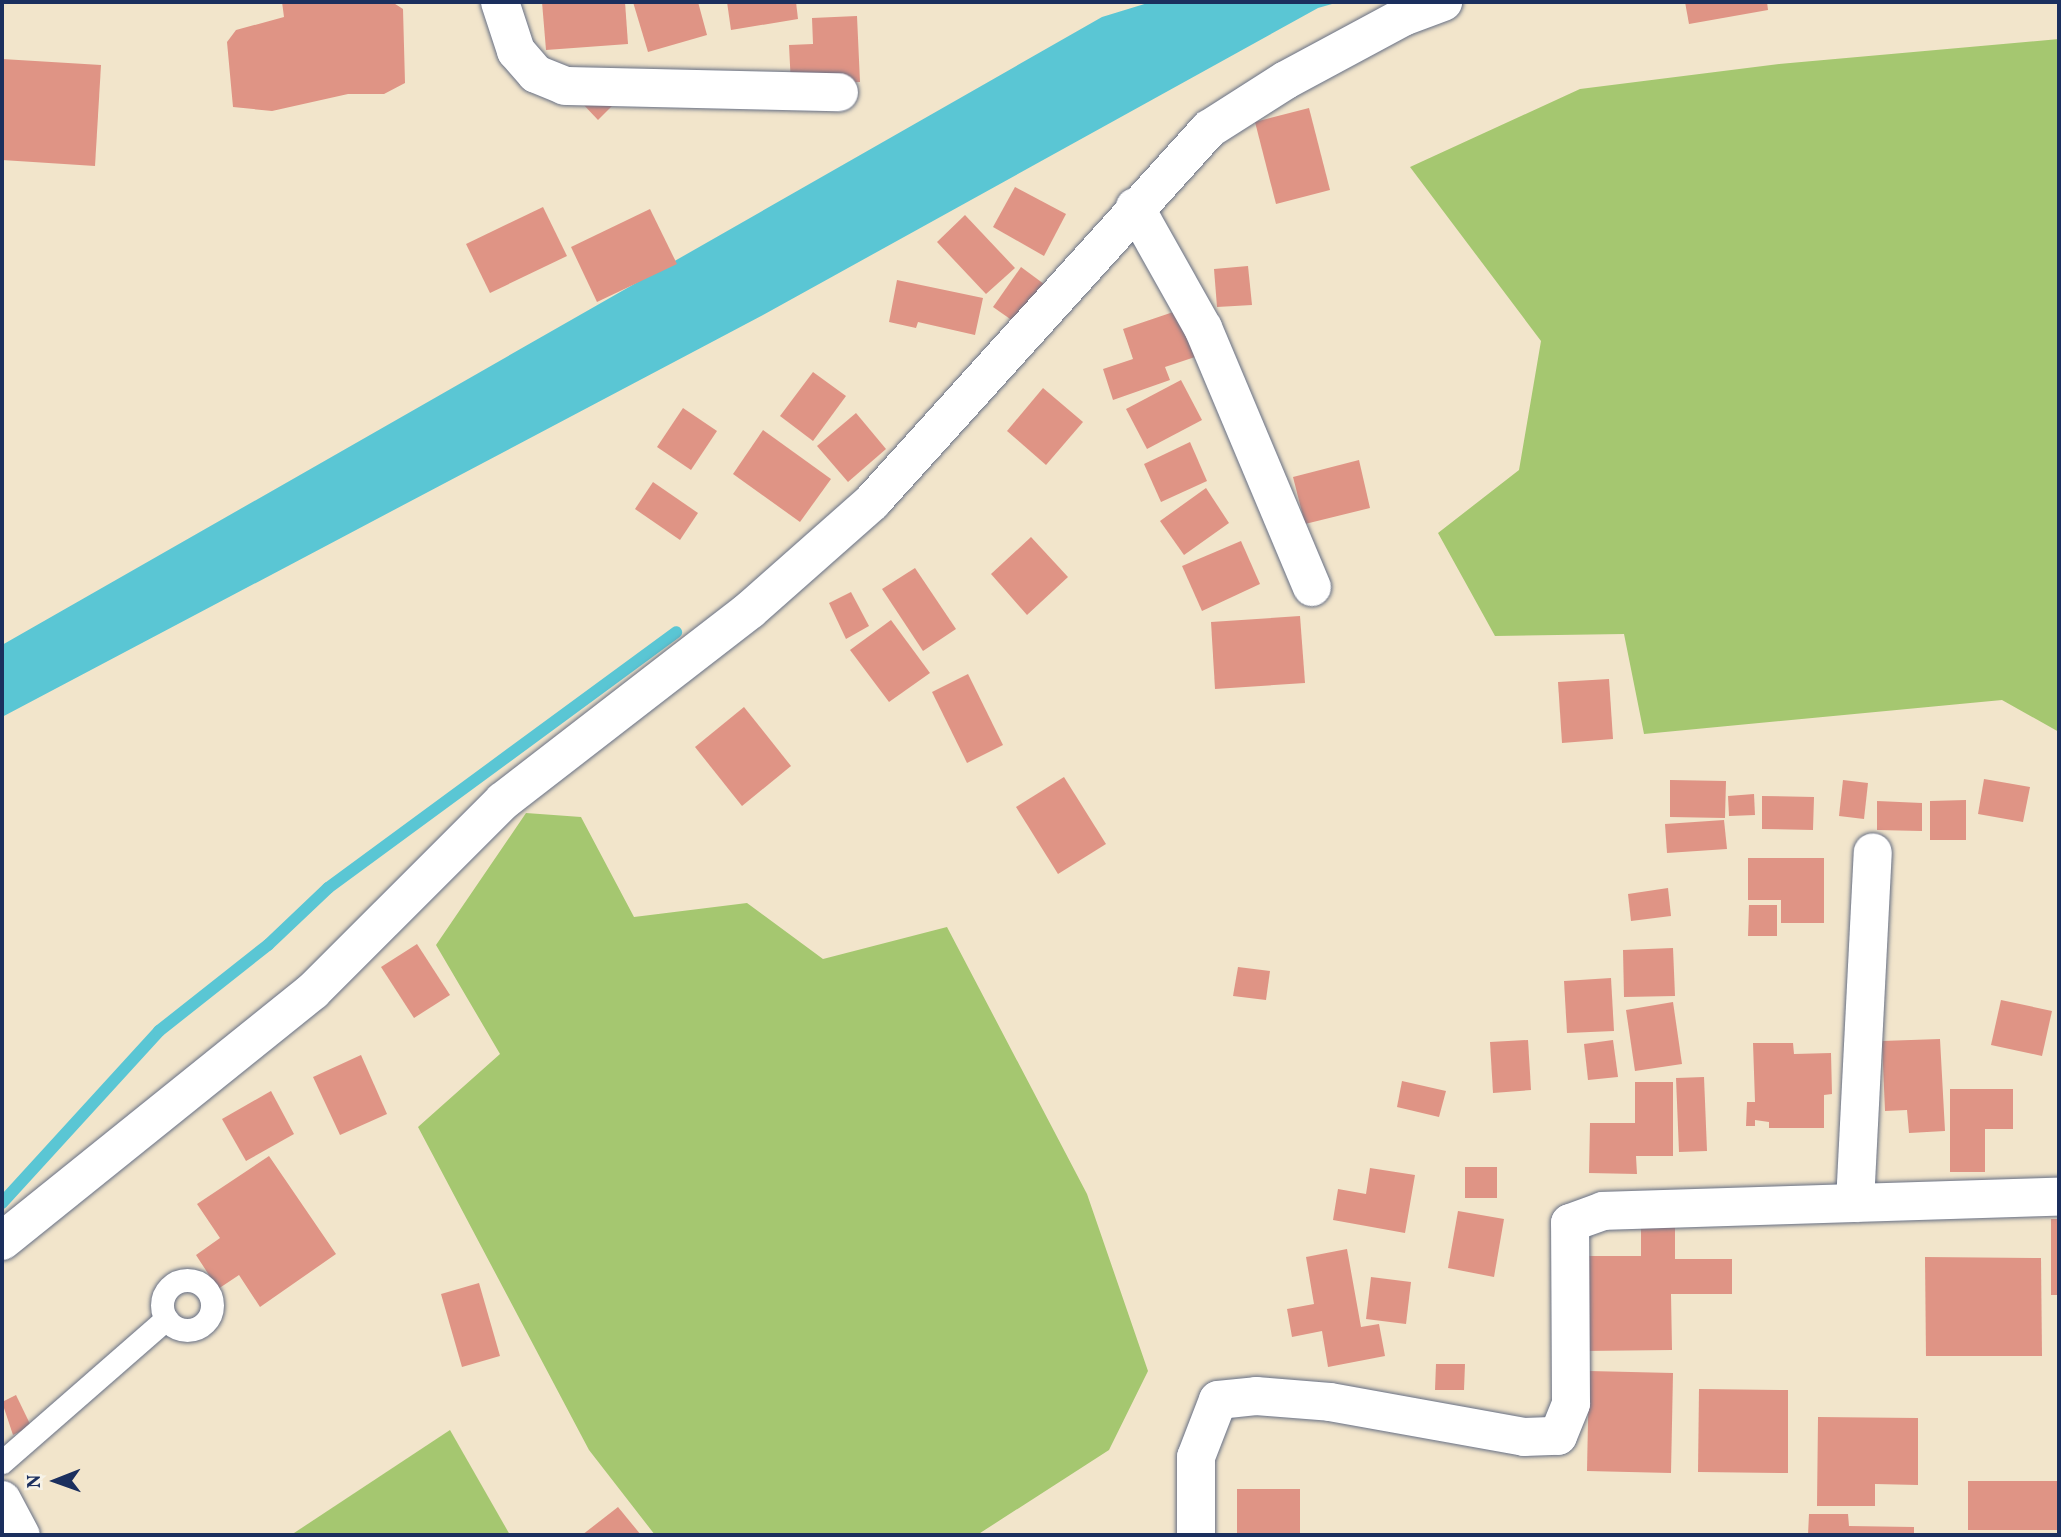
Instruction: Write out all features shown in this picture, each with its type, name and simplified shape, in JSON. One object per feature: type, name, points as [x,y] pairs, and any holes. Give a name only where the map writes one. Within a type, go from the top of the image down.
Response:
[{"type":"street","points":[[500,2],[516,51],[536,74],[565,86],[839,92]]},
{"type":"street","points":[[2,1241],[313,991],[503,801],[750,610],[872,502],[1135,207],[1209,129],[1286,80],[1403,17],[1443,2]]},
{"type":"street","points":[[1135,207],[1203,328],[1312,587]]},
{"type":"street","points":[[1855,1203],[1874,852]]},
{"type":"street","points":[[1196,1535],[1196,1457],[1218,1400],[1256,1396],[1330,1402],[1524,1437],[1559,1436],[1571,1404],[1570,1223],[1603,1211],[2059,1197]]},
{"type":"street","points":[[2,1500],[21,1535]]},
{"type":"lane","points":[[2,1462],[166,1319]]},
{"type":"green space","points":[[2059,39],[2059,732],[2002,700],[1644,734],[1624,634],[1495,636],[1438,533],[1519,470],[1541,341],[1410,167],[1580,89],[1779,64]]},
{"type":"green space","points":[[526,813],[581,817],[634,917],[747,903],[823,959],[947,927],[1087,1194],[1148,1371],[1109,1450],[977,1535],[655,1535],[589,1450],[418,1127],[500,1054],[436,945]]},
{"type":"green space","points":[[450,1430],[510,1535],[291,1535]]},
{"type":"water","points":[[1151,2],[1339,2],[1318,8],[763,315],[2,717],[2,645],[1102,17]]},
{"type":"building","points":[[282,2],[392,2],[403,9],[405,83],[384,94],[348,94],[272,111],[233,107],[227,42],[236,30],[284,17]]},
{"type":"building","points":[[542,2],[625,2],[628,44],[546,50]]},
{"type":"building","points":[[633,2],[698,2],[707,35],[648,52]]},
{"type":"building","points":[[727,2],[796,2],[798,19],[731,30]]},
{"type":"building","points":[[1685,2],[1767,2],[1768,10],[1689,24]]},
{"type":"building","points":[[857,16],[860,82],[791,85],[789,45],[813,44],[812,18]]},
{"type":"building","points":[[2,59],[101,65],[95,166],[2,160]]},
{"type":"building","points":[[633,85],[598,120],[581,102]]},
{"type":"building","points":[[1309,108],[1330,190],[1276,204],[1255,122]]},
{"type":"building","points":[[1015,187],[1066,214],[1044,256],[993,227]]},
{"type":"building","points":[[543,207],[567,256],[490,293],[466,244]]},
{"type":"building","points":[[650,209],[677,264],[597,302],[571,247]]},
{"type":"building","points":[[965,215],[1015,268],[986,294],[937,242]]},
{"type":"building","points":[[1248,266],[1252,305],[1217,307],[1214,269]]},
{"type":"building","points":[[1021,267],[1048,287],[1020,326],[993,307]]},
{"type":"building","points":[[897,280],[983,298],[975,335],[918,322],[916,328],[889,322]]},
{"type":"building","points":[[1188,307],[1204,354],[1165,367],[1170,380],[1113,400],[1103,369],[1133,359],[1123,329]]},
{"type":"building","points":[[813,372],[846,396],[813,441],[780,416]]},
{"type":"building","points":[[1181,380],[1202,420],[1147,449],[1126,409]]},
{"type":"building","points":[[1043,388],[1083,422],[1046,465],[1007,431]]},
{"type":"building","points":[[683,408],[717,431],[691,470],[657,447]]},
{"type":"building","points":[[856,413],[886,449],[848,482],[817,446]]},
{"type":"building","points":[[763,430],[831,479],[800,522],[733,474]]},
{"type":"building","points":[[1190,442],[1207,481],[1161,502],[1144,464]]},
{"type":"building","points":[[1359,460],[1370,508],[1305,524],[1293,477]]},
{"type":"building","points":[[653,482],[698,513],[680,540],[635,509]]},
{"type":"building","points":[[1206,488],[1229,523],[1184,555],[1160,521]]},
{"type":"building","points":[[1031,537],[1068,577],[1027,615],[991,574]]},
{"type":"building","points":[[1241,541],[1260,584],[1202,611],[1182,566]]},
{"type":"building","points":[[915,568],[956,629],[923,651],[882,589]]},
{"type":"building","points":[[851,592],[869,626],[846,639],[829,603]]},
{"type":"building","points":[[1300,616],[1305,683],[1215,689],[1211,622]]},
{"type":"building","points":[[891,620],[930,673],[889,702],[850,650]]},
{"type":"building","points":[[968,674],[1003,745],[967,763],[932,692]]},
{"type":"building","points":[[1609,679],[1613,739],[1562,743],[1558,682]]},
{"type":"building","points":[[744,707],[791,766],[742,806],[695,747]]},
{"type":"building","points":[[1064,777],[1106,844],[1058,874],[1016,807]]},
{"type":"building","points":[[1984,779],[2030,787],[2023,822],[1978,814]]},
{"type":"building","points":[[1670,780],[1726,781],[1725,818],[1670,817]]},
{"type":"building","points":[[1843,780],[1868,783],[1864,819],[1839,816]]},
{"type":"building","points":[[1754,794],[1755,815],[1729,816],[1728,796]]},
{"type":"building","points":[[1762,796],[1814,797],[1813,830],[1762,829]]},
{"type":"building","points":[[1966,800],[1966,840],[1930,840],[1930,801]]},
{"type":"building","points":[[1877,801],[1922,803],[1922,831],[1877,830]]},
{"type":"building","points":[[1724,820],[1727,849],[1667,853],[1665,824]]},
{"type":"building","points":[[1748,858],[1824,858],[1824,923],[1781,923],[1781,900],[1748,900]]},
{"type":"building","points":[[1668,888],[1671,916],[1631,921],[1628,894]]},
{"type":"building","points":[[1749,905],[1777,905],[1777,936],[1748,936]]},
{"type":"building","points":[[417,944],[450,995],[414,1018],[381,967]]},
{"type":"building","points":[[1673,948],[1675,996],[1624,997],[1623,950]]},
{"type":"building","points":[[1238,967],[1270,971],[1266,1000],[1233,996]]},
{"type":"building","points":[[1611,978],[1614,1031],[1567,1033],[1564,981]]},
{"type":"building","points":[[2001,1000],[2052,1011],[2042,1056],[1991,1045]]},
{"type":"building","points":[[1673,1002],[1682,1064],[1635,1071],[1626,1010]]},
{"type":"building","points":[[1940,1039],[1945,1131],[1909,1133],[1907,1110],[1885,1111],[1882,1041]]},
{"type":"building","points":[[1528,1040],[1531,1090],[1493,1093],[1490,1042]]},
{"type":"building","points":[[1613,1040],[1618,1077],[1588,1080],[1584,1044]]},
{"type":"building","points":[[1753,1043],[1793,1043],[1794,1054],[1831,1053],[1832,1094],[1824,1095],[1824,1128],[1769,1128],[1769,1122],[1755,1120],[1755,1126],[1746,1126],[1747,1102],[1755,1102]]},
{"type":"building","points":[[361,1055],[387,1114],[340,1135],[313,1077]]},
{"type":"building","points":[[1704,1077],[1707,1151],[1679,1152],[1676,1078]]},
{"type":"building","points":[[1402,1081],[1446,1091],[1439,1117],[1397,1107]]},
{"type":"building","points":[[1635,1082],[1673,1082],[1673,1156],[1636,1156],[1637,1174],[1589,1173],[1590,1123],[1635,1123]]},
{"type":"building","points":[[1950,1089],[2013,1089],[2013,1129],[1985,1129],[1985,1172],[1950,1172]]},
{"type":"building","points":[[271,1091],[294,1134],[246,1161],[222,1119]]},
{"type":"building","points":[[269,1156],[336,1254],[260,1307],[239,1275],[218,1289],[196,1255],[220,1238],[197,1204]]},
{"type":"building","points":[[1465,1167],[1497,1167],[1497,1198],[1465,1198]]},
{"type":"building","points":[[1370,1168],[1415,1175],[1405,1233],[1333,1220],[1338,1189],[1366,1194]]},
{"type":"building","points":[[1458,1211],[1504,1219],[1494,1277],[1448,1268]]},
{"type":"building","points":[[1641,1217],[1675,1218],[1675,1259],[1732,1259],[1732,1294],[1671,1294],[1672,1350],[1583,1351],[1582,1256],[1641,1256]]},
{"type":"building","points":[[2051,1219],[2059,1219],[2059,1295],[2051,1295]]},
{"type":"building","points":[[1347,1249],[1361,1327],[1379,1324],[1385,1356],[1328,1367],[1322,1331],[1292,1337],[1287,1309],[1314,1304],[1306,1257]]},
{"type":"building","points":[[1925,1257],[2041,1258],[2042,1356],[1926,1356]]},
{"type":"building","points":[[1371,1277],[1411,1282],[1406,1324],[1366,1319]]},
{"type":"building","points":[[479,1283],[500,1356],[462,1367],[441,1294]]},
{"type":"building","points":[[1436,1364],[1465,1364],[1464,1390],[1435,1390]]},
{"type":"building","points":[[1589,1371],[1673,1373],[1671,1473],[1587,1471]]},
{"type":"building","points":[[1699,1389],[1788,1390],[1788,1473],[1698,1472]]},
{"type":"building","points":[[16,1395],[31,1426],[13,1435],[2,1402]]},
{"type":"building","points":[[1818,1417],[1918,1418],[1918,1485],[1875,1484],[1875,1506],[1817,1506]]},
{"type":"building","points":[[1968,1481],[2059,1481],[2059,1530],[1968,1530]]},
{"type":"building","points":[[1237,1489],[1300,1489],[1300,1535],[1237,1535]]},
{"type":"building","points":[[618,1507],[641,1535],[582,1535]]},
{"type":"building","points":[[1809,1514],[1848,1514],[1849,1526],[1914,1527],[1914,1535],[1808,1535]]},
{"type":"waterway","points":[[2,1203],[159,1031],[268,945],[328,888],[676,632]]}]
